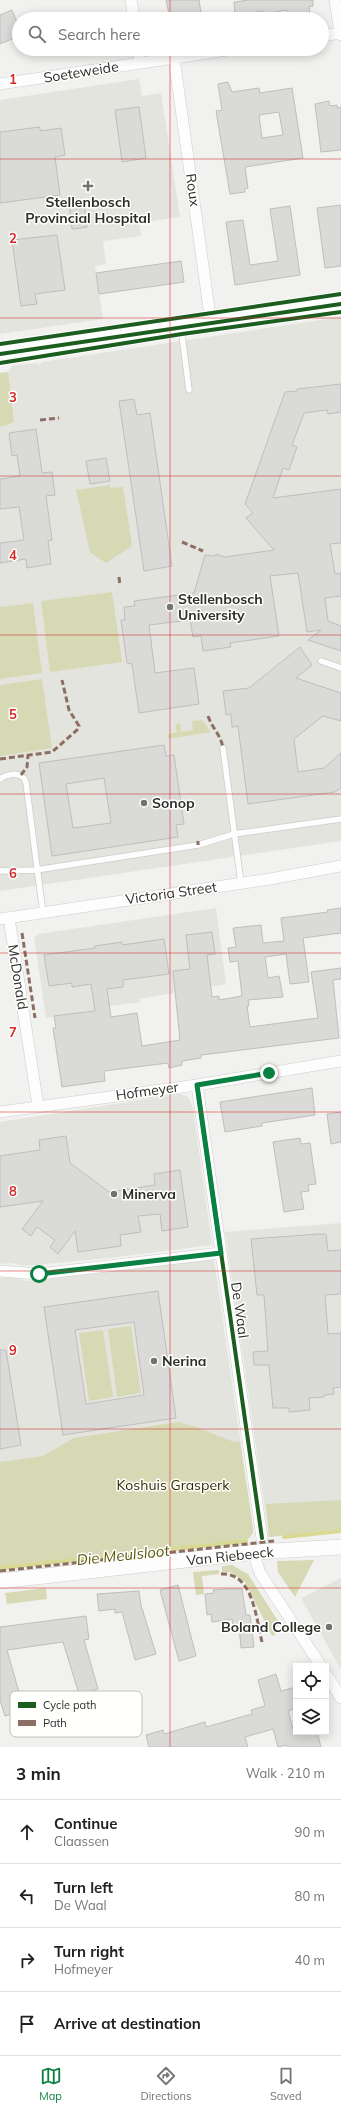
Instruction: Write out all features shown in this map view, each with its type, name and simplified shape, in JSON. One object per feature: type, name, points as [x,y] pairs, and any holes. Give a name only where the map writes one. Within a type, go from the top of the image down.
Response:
[{"type":"street","points":[[131,0],[133,12]]},
{"type":"street","points":[[329,35],[340,34],[335,0]]},
{"type":"street","points":[[139,56],[140,62]]},
{"type":"street","name":"Soeteweide","points":[[0,84],[187,56]]},
{"type":"street","name":"Roux","points":[[174,58],[211,323]]},
{"type":"street","points":[[0,354],[341,304]]},
{"type":"street","name":"Victoria Street","points":[[4,918],[241,883],[341,866]]},
{"type":"street","name":"McDonald","points":[[4,918],[38,1106]]},
{"type":"street","name":"Hofmeyer","points":[[0,1112],[197,1085],[341,1061]]},
{"type":"street","name":"De Waal","points":[[197,1085],[262,1538]]},
{"type":"street","points":[[0,1271],[39,1274],[221,1253]]},
{"type":"street","name":"Van Riebeeck","points":[[0,1581],[256,1552],[341,1548]]},
{"type":"street","points":[[256,1552],[260,1573],[319,1663]]},
{"type":"street","points":[[329,1679],[341,1698]]},
{"type":"lane","points":[[181,327],[189,390]]},
{"type":"lane","points":[[321,661],[341,668]]},
{"type":"lane","points":[[223,748],[241,883]]},
{"type":"lane","points":[[0,779],[7,774],[21,775],[24,778],[43,913]]},
{"type":"lane","points":[[0,871],[36,870],[198,845],[234,834],[341,819]]},
{"type":"shaded area","name":"Stellenbosch Provincial Hospital","points":[[139,79],[142,96],[161,93],[180,217],[139,223],[141,236],[103,241],[106,264],[95,266],[103,319],[0,334],[0,100]]},
{"type":"shaded area","name":"Stellenbosch University","points":[[341,317],[341,841],[0,891],[0,373],[8,372],[12,366],[35,363],[40,365],[42,362]]},
{"type":"shaded area","points":[[216,908],[226,984],[139,999],[140,1002],[95,1008],[95,1011],[46,1018],[34,938],[38,934]]},
{"type":"shaded area","points":[[179,1094],[188,1097],[193,1108],[212,1245],[109,1258],[24,1266],[11,1263],[0,1264],[0,1122]]},
{"type":"shaded area","points":[[341,1223],[341,1529],[269,1537],[225,1232]]},
{"type":"shaded area","points":[[214,1259],[253,1528],[251,1536],[248,1539],[0,1567],[0,1278],[10,1277],[28,1281]]},
{"type":"shaded area","name":"Boland College","points":[[341,1578],[341,1670],[301,1598]]},
{"type":"green space","points":[[8,372],[14,422],[0,427],[0,373]]},
{"type":"green space","points":[[110,485],[110,488],[123,487],[132,546],[106,563],[90,552],[76,490]]},
{"type":"green space","points":[[112,592],[122,662],[50,672],[41,601]]},
{"type":"green space","points":[[33,603],[42,673],[0,679],[0,607]]},
{"type":"green space","points":[[42,679],[52,748],[0,756],[0,685]]},
{"type":"green space","points":[[202,720],[211,732],[168,739],[168,734],[177,732],[175,724],[180,723],[181,732],[193,730],[192,721]]},
{"type":"green space","points":[[131,1326],[141,1393],[117,1397],[108,1329]]},
{"type":"green space","points":[[103,1330],[113,1397],[89,1401],[79,1333]]},
{"type":"green space","name":"Koshuis Grasperk","points":[[178,1422],[196,1427],[234,1442],[240,1441],[253,1528],[253,1533],[248,1539],[0,1567],[0,1462],[43,1456],[74,1438]]},
{"type":"green space","points":[[341,1500],[341,1529],[269,1537],[266,1504]]},
{"type":"green space","points":[[314,1560],[295,1597],[278,1572],[277,1561]]},
{"type":"green space","points":[[232,1565],[248,1574],[280,1624],[274,1629],[275,1635],[272,1636],[245,1582],[230,1572],[222,1573],[222,1566]]},
{"type":"green space","points":[[219,1570],[219,1574],[202,1576],[204,1594],[196,1595],[193,1572]]},
{"type":"green space","points":[[46,1588],[47,1599],[7,1604],[5,1593]]},
{"type":"building","points":[[166,0],[199,0],[201,12],[169,12]]},
{"type":"building","points":[[249,0],[313,0],[313,6],[309,7],[310,12],[288,12],[287,10],[276,12],[235,12],[234,2]]},
{"type":"building","points":[[12,10],[13,12],[12,39],[0,44],[0,15]]},
{"type":"building","points":[[228,82],[232,92],[259,88],[260,93],[292,88],[303,158],[245,167],[248,188],[245,189],[245,192],[230,194],[216,111],[222,110],[218,84]],"holes":[[[279,112],[283,135],[262,138],[259,115]]]},
{"type":"building","points":[[329,101],[330,106],[337,105],[337,108],[341,107],[341,150],[321,152],[315,104]]},
{"type":"building","points":[[139,107],[146,158],[122,162],[115,110]]},
{"type":"building","points":[[40,127],[40,131],[61,128],[65,155],[55,157],[60,195],[0,203],[0,132]]},
{"type":"building","points":[[84,202],[87,227],[72,229],[69,203]]},
{"type":"building","points":[[341,205],[341,266],[325,268],[317,208]]},
{"type":"building","points":[[290,206],[300,275],[235,285],[226,222],[243,220],[250,265],[278,261],[270,209]]},
{"type":"building","points":[[57,235],[65,290],[35,294],[37,304],[21,306],[12,240]]},
{"type":"building","points":[[181,261],[184,282],[99,294],[96,273]]},
{"type":"building","points":[[341,384],[341,412],[328,414],[327,410],[304,413],[292,445],[297,447],[289,470],[283,468],[273,498],[341,489],[341,543],[330,544],[335,574],[341,573],[341,596],[325,598],[328,621],[341,626],[341,651],[308,640],[321,630],[307,632],[298,573],[270,576],[279,636],[230,643],[231,647],[203,651],[201,636],[193,637],[190,620],[149,625],[155,673],[194,668],[199,704],[139,713],[132,664],[127,663],[121,620],[125,620],[124,607],[135,606],[134,601],[194,593],[205,555],[215,556],[216,554],[225,557],[274,550],[246,518],[253,513],[245,504],[285,392],[297,391],[297,389]]},
{"type":"building","points":[[134,399],[137,415],[150,413],[172,566],[144,571],[119,401]]},
{"type":"building","points":[[36,429],[42,473],[52,472],[55,495],[46,496],[52,540],[48,541],[51,564],[27,568],[26,559],[0,563],[0,543],[24,540],[19,507],[0,509],[0,479],[20,476],[17,455],[12,456],[9,433]]},
{"type":"building","points":[[106,458],[110,481],[90,484],[86,461]]},
{"type":"building","points":[[300,647],[312,665],[296,678],[341,693],[341,721],[323,716],[294,739],[298,772],[324,768],[341,753],[341,788],[335,792],[248,804],[238,726],[232,727],[231,714],[226,715],[223,691],[249,688]]},
{"type":"building","name":"Sonop","points":[[164,745],[166,756],[174,755],[184,824],[176,825],[178,837],[52,856],[39,763]],"holes":[[[104,778],[111,823],[73,828],[66,784]]]},
{"type":"building","points":[[341,908],[341,933],[303,938],[309,982],[290,984],[286,954],[265,957],[268,978],[279,976],[283,997],[248,1000],[249,1006],[247,1006],[250,1027],[318,1018],[311,972],[341,968],[341,979],[333,980],[339,1038],[201,1055],[201,1058],[182,1061],[182,1065],[169,1068],[168,1063],[104,1071],[105,1081],[62,1087],[53,1028],[56,1028],[54,1016],[95,1011],[91,984],[72,987],[72,983],[49,986],[44,955],[95,948],[95,946],[122,942],[122,945],[164,939],[169,974],[123,980],[123,987],[107,989],[111,1017],[137,1013],[142,1046],[180,1040],[173,971],[190,969],[186,935],[212,932],[215,954],[207,955],[212,997],[219,996],[219,1000],[242,996],[238,961],[230,962],[228,948],[236,947],[233,928],[261,925],[263,943],[284,941],[281,918],[328,912],[327,910]]},
{"type":"building","points":[[312,1088],[315,1115],[262,1123],[262,1126],[225,1132],[220,1102]]},
{"type":"building","points":[[341,1112],[341,1142],[331,1144],[327,1114]]},
{"type":"building","name":"Minerva","points":[[66,1136],[70,1163],[109,1192],[155,1185],[154,1174],[180,1170],[188,1227],[162,1231],[160,1214],[138,1216],[141,1232],[120,1235],[121,1246],[78,1252],[75,1231],[58,1254],[50,1247],[55,1240],[37,1227],[31,1236],[22,1229],[43,1201],[0,1207],[0,1156],[40,1150],[39,1140]]},
{"type":"building","points":[[300,1138],[301,1144],[310,1143],[316,1184],[308,1185],[309,1191],[301,1192],[304,1209],[284,1212],[273,1142]]},
{"type":"building","points":[[326,1234],[328,1251],[341,1250],[341,1294],[325,1295],[328,1334],[341,1333],[341,1387],[333,1388],[334,1394],[324,1395],[324,1397],[309,1398],[310,1410],[289,1412],[289,1408],[273,1408],[269,1365],[254,1365],[253,1352],[268,1351],[264,1295],[257,1295],[251,1239]]},
{"type":"building","name":"Nerina","points":[[158,1291],[176,1418],[63,1435],[44,1307]],"holes":[[[134,1322],[144,1395],[86,1404],[75,1330]]]},
{"type":"building","points":[[0,1350],[6,1350],[21,1445],[0,1449]]},
{"type":"building","points":[[178,1585],[196,1656],[179,1661],[160,1590]]},
{"type":"building","points":[[242,1589],[246,1615],[250,1615],[254,1647],[241,1648],[239,1626],[233,1627],[232,1619],[212,1622],[211,1614],[207,1615],[205,1594],[214,1593],[213,1590]]},
{"type":"building","points":[[139,1591],[141,1605],[156,1654],[135,1660],[122,1612],[115,1613],[115,1609],[99,1611],[97,1594]]},
{"type":"building","points":[[86,1616],[89,1639],[84,1640],[98,1689],[90,1691],[78,1691],[63,1642],[7,1650],[19,1691],[10,1691],[10,1714],[5,1716],[0,1700],[0,1627]]},
{"type":"building","points":[[276,1674],[281,1691],[293,1688],[293,1709],[288,1711],[293,1728],[293,1735],[318,1735],[321,1747],[288,1747],[287,1745],[278,1747],[273,1729],[245,1737],[248,1747],[149,1747],[146,1735],[163,1730],[164,1734],[205,1722],[206,1727],[252,1714],[251,1710],[265,1706],[258,1680]]},
{"type":"waterway","name":"Die Meulsloot","points":[[284,1537],[341,1531]]},
{"type":"waterway","name":"Die Meulsloot","points":[[0,1568],[246,1541]]},
{"type":"marked path","points":[[40,420],[59,418]]},
{"type":"marked path","points":[[182,542],[203,551]]},
{"type":"marked path","points":[[119,577],[120,586]]},
{"type":"marked path","points":[[0,759],[52,752],[77,730],[79,726],[69,710],[62,680]]},
{"type":"marked path","points":[[208,716],[222,743],[223,748]]},
{"type":"marked path","points":[[21,775],[27,767],[28,755]]},
{"type":"marked path","points":[[22,933],[35,1018]]},
{"type":"marked path","points":[[0,1571],[274,1541]]},
{"type":"marked path","points":[[221,1574],[232,1575],[240,1580],[246,1588],[255,1609],[262,1642]]},
{"type":"cycle path","points":[[0,344],[341,294]]},
{"type":"cycle path","points":[[0,354],[341,304]]},
{"type":"cycle path","points":[[0,363],[182,334],[341,312]]},
{"type":"cycle path","points":[[197,1085],[262,1538]]},
{"type":"place","name":"Stellenbosch Provincial Hospital","points":[[88,186]]},
{"type":"place","name":"Stellenbosch University","points":[[170,607]]},
{"type":"place","name":"Sonop","points":[[144,803]]},
{"type":"place","name":"Minerva","points":[[114,1194]]},
{"type":"place","name":"Nerina","points":[[154,1361]]},
{"type":"place","name":"Boland College","points":[[329,1627]]},
{"type":"route","points":[[39,1274],[221,1253],[197,1085],[269,1073]]}]
